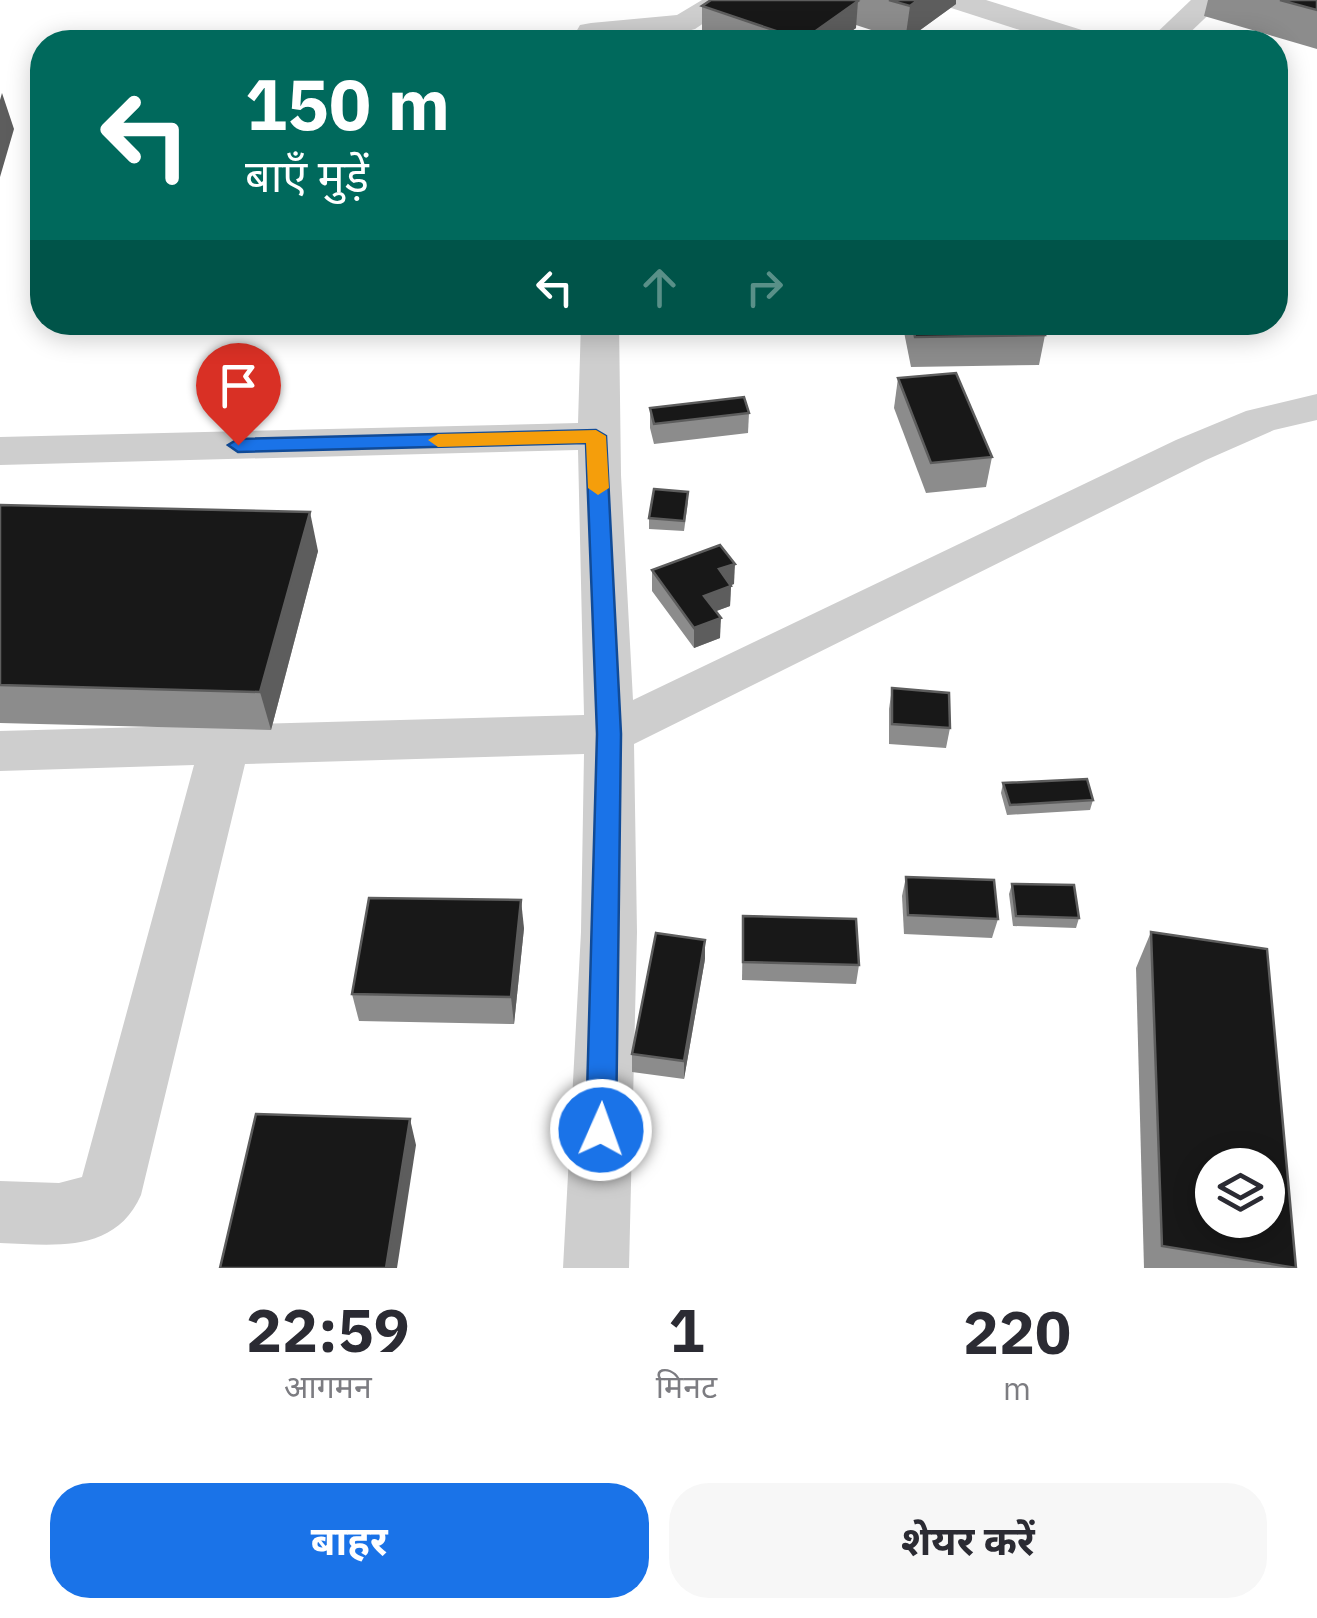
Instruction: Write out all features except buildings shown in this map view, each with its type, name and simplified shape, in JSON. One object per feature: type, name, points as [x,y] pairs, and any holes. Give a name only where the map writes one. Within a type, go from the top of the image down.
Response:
[{"type":"street","points":[[585,0],[591,30]]},
{"type":"street","points":[[638,30],[684,23],[723,0]]},
{"type":"street","points":[[956,0],[1050,30]]},
{"type":"street","points":[[1175,30],[1209,0]]},
{"type":"street","points":[[596,1268],[605,1026],[609,734],[596,436],[600,335]]},
{"type":"street","points":[[0,750],[609,734],[1191,450],[1261,420],[1317,407]]},
{"type":"street","points":[[0,451],[596,436]]},
{"type":"street","points":[[0,1212],[75,1212],[98,1208],[109,1195],[224,744]]},
{"type":"slow traffic","points":[[438,440],[596,436],[598,488]]},
{"type":"route","points":[[238,445],[596,436],[609,734],[601,1130]]}]
